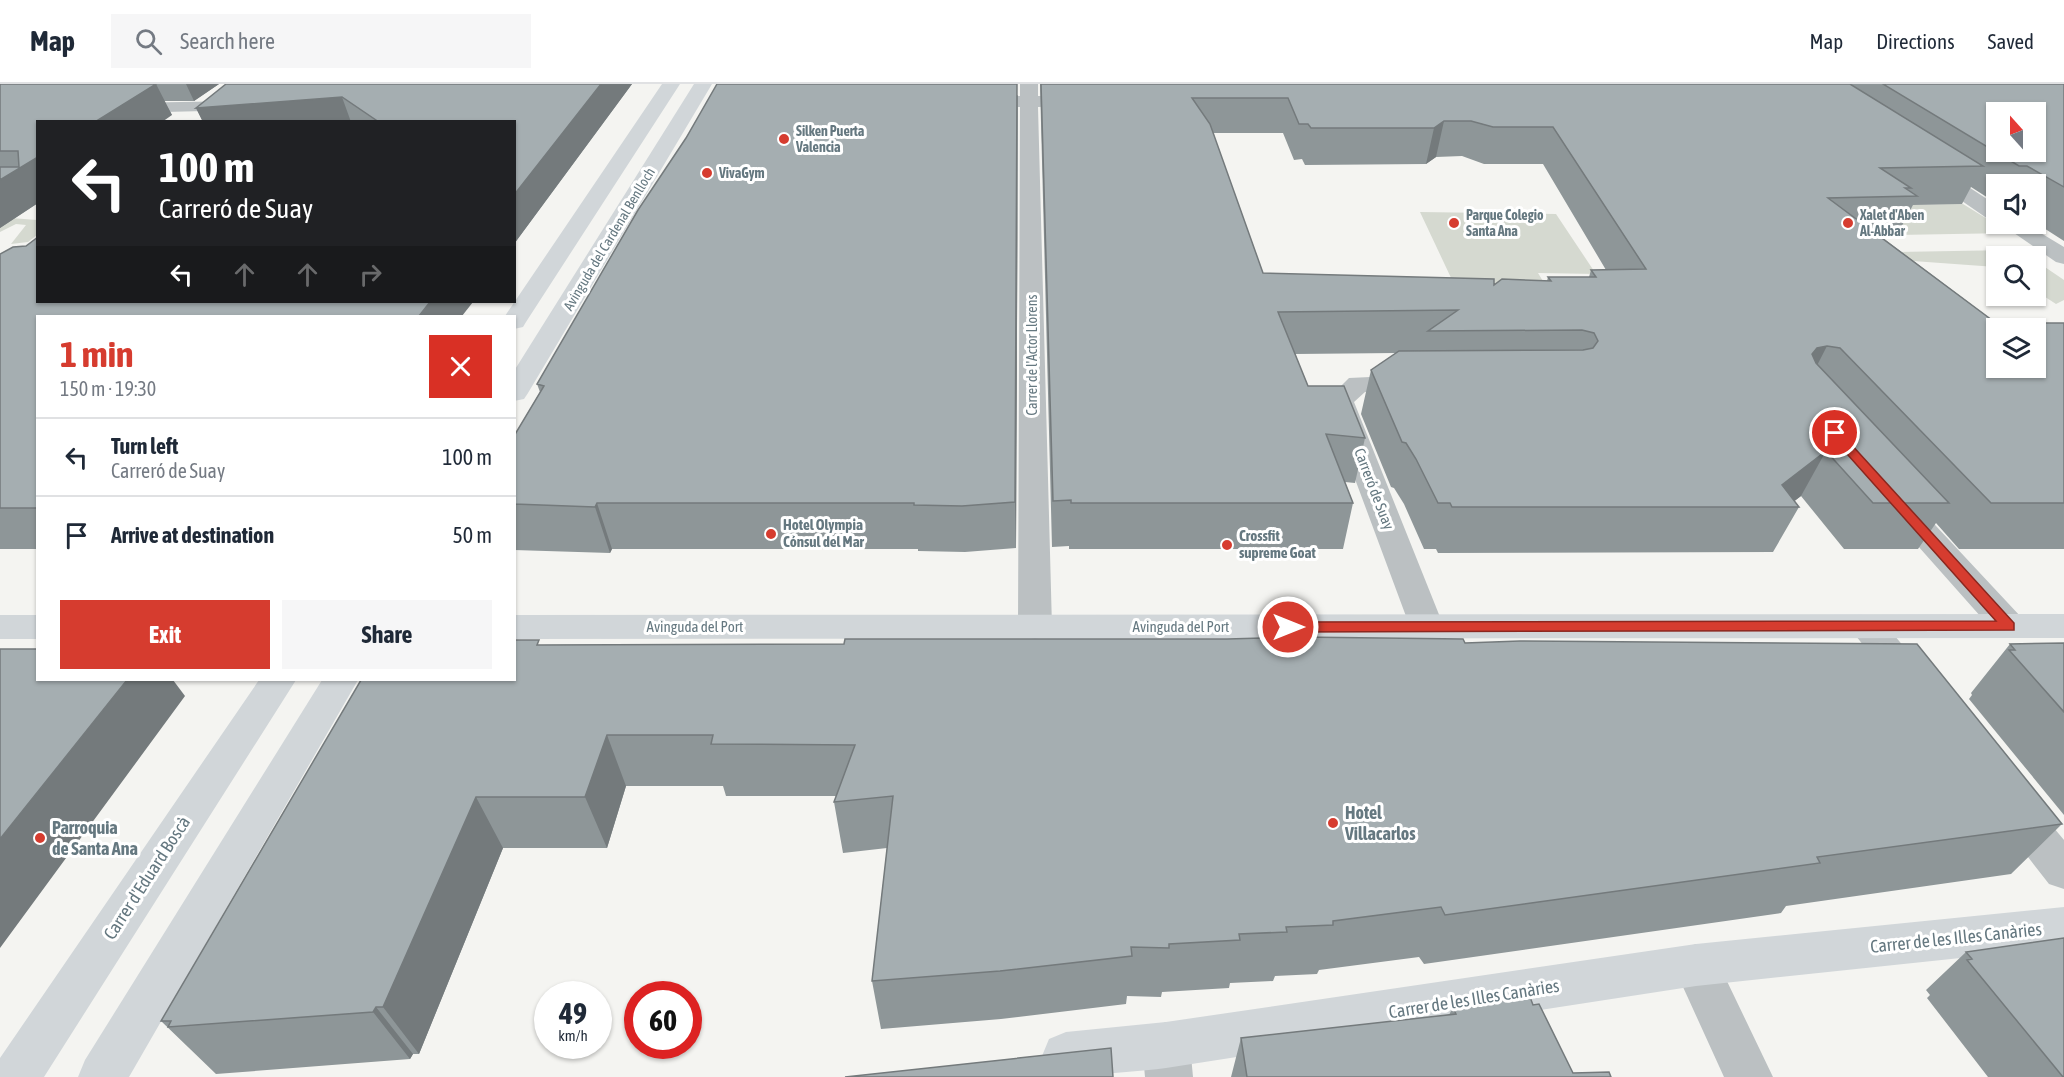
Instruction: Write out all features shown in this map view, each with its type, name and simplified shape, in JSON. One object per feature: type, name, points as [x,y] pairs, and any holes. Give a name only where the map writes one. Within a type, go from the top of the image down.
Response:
[{"type":"main road","name":"Avinguda del Cardenal Benlloch","points":[[516,319],[671,84]]},
{"type":"main road","name":"Avinguda del Cardenal Benlloch","points":[[516,390],[703,84]]},
{"type":"main road","name":"Avinguda del Port","points":[[516,627],[2064,626]]},
{"type":"main road","points":[[0,627],[36,627]]},
{"type":"main road","name":"Carrer d'Eduard Boscà","points":[[16,1077],[277,681]]},
{"type":"main road","points":[[102,1077],[339,681]]},
{"type":"main road","name":"Carrer de les Illes Canàries","points":[[1026,1061],[1167,1061],[1696,965],[2064,927]]},
{"type":"street","points":[[181,120],[222,91]]},
{"type":"street","points":[[948,102],[1030,93],[1101,101]]},
{"type":"street","name":"Carrer de l'Actor Llorens","points":[[1030,93],[1035,627]]},
{"type":"street","points":[[106,108],[197,108],[261,104]]},
{"type":"street","points":[[690,106],[713,105]]},
{"type":"street","points":[[1912,158],[1986,207]]},
{"type":"street","points":[[2028,234],[2064,257]]},
{"type":"street","name":"Carreró de Suay","points":[[1426,627],[1340,401],[1358,384],[1439,383]]},
{"type":"street","points":[[1876,479],[2009,626]]},
{"type":"street","points":[[1868,627],[1931,705]]},
{"type":"street","points":[[1994,783],[2064,871]]},
{"type":"street","points":[[1696,965],[1749,1077]]},
{"type":"shaded area","points":[[1963,204],[1986,218],[1986,233],[1897,235],[1855,205]]},
{"type":"shaded area","points":[[1420,212],[1556,214],[1596,274],[1538,273],[1555,301],[1461,299]]},
{"type":"shaded area","points":[[11,218],[36,220],[36,236],[28,242],[11,244],[26,225],[16,224],[0,232],[0,225]]},
{"type":"shaded area","points":[[1986,250],[1986,266],[1913,261],[1897,252]]},
{"type":"shaded area","points":[[2046,268],[2064,280],[2064,300],[2056,304],[2046,298]]},
{"type":"building","points":[[0,84],[156,84],[98,120],[36,120],[36,158],[0,180],[0,167],[19,167],[18,151],[0,151]]},
{"type":"building","points":[[226,84],[601,84],[516,192],[516,120],[376,120],[342,97],[196,108]]},
{"type":"building","points":[[717,84],[1017,84],[1015,502],[962,506],[914,505],[914,503],[597,503],[595,507],[516,504],[516,433],[544,386],[537,384],[638,210],[686,138]]},
{"type":"building","points":[[1041,84],[1850,84],[1983,166],[1880,168],[1911,188],[1905,188],[1917,196],[1828,198],[1989,318],[1986,318],[1986,378],[2046,378],[2046,323],[2064,323],[2064,503],[1991,503],[1840,348],[1827,346],[1817,348],[1812,354],[1816,363],[1949,503],[1873,503],[1826,451],[1782,485],[1799,507],[1452,507],[1450,503],[1438,503],[1416,459],[1406,443],[1402,442],[1371,370],[1399,351],[1583,350],[1593,348],[1598,341],[1594,333],[1582,330],[1428,331],[1458,310],[1278,312],[1308,386],[1344,386],[1365,438],[1326,434],[1353,503],[1071,503],[1071,500],[1053,501]],"holes":[[[1192,98],[1288,98],[1299,124],[1308,124],[1311,128],[1434,128],[1444,121],[1471,121],[1493,127],[1553,127],[1646,269],[1591,270],[1596,277],[1548,277],[1551,281],[1502,279],[1494,285],[1494,279],[1263,273],[1210,124]]]},
{"type":"building","points":[[1883,84],[2064,84],[2064,187],[2046,177],[2046,174],[2041,174],[2027,166],[2019,166],[2012,162],[2046,162],[2046,102],[1986,102],[1986,146]]},
{"type":"building","points":[[36,238],[36,303],[429,303],[420,315],[36,315],[36,508],[0,508],[0,254],[13,247],[26,246]]},
{"type":"building","points":[[1298,637],[1463,639],[1465,643],[1520,641],[1917,644],[2062,824],[1817,857],[1820,863],[1445,915],[1441,907],[1333,921],[1333,925],[1286,927],[1287,932],[1239,934],[1240,940],[1169,944],[1169,948],[1131,947],[1132,956],[1000,971],[872,981],[893,796],[834,802],[855,745],[711,744],[713,735],[607,735],[585,797],[476,797],[383,1007],[376,1007],[373,1012],[168,1027],[171,1021],[161,1021],[360,681],[516,681],[516,640],[539,640],[537,645],[844,644],[845,639]]},
{"type":"building","points":[[2064,643],[2064,712],[2009,650],[2015,650],[2010,644]]},
{"type":"building","points":[[0,649],[36,649],[36,681],[126,681],[0,839]]},
{"type":"building","points":[[2064,938],[2063,1077],[1967,960],[1972,959],[1966,952]]},
{"type":"building","points":[[1530,997],[1533,1005],[1539,1004],[1573,1073],[1609,1072],[1611,1077],[1247,1077],[1241,1038],[1456,1014],[1453,1007]]},
{"type":"building","points":[[1111,1048],[1113,1077],[845,1077]]},
{"type":"place","name":"Silken Puerta Valencia","points":[[784,139]]},
{"type":"place","name":"VivaGym","points":[[707,173]]},
{"type":"place","name":"Parque Colegio Santa Ana","points":[[1454,223]]},
{"type":"place","name":"Xalet d'Aben Al-Abbar","points":[[1848,223]]},
{"type":"place","name":"Hotel Olympia Cónsul del Mar","points":[[771,534]]},
{"type":"place","name":"Crossfit supreme Goat","points":[[1227,545]]},
{"type":"place","name":"Hotel Villacarlos","points":[[1333,823]]},
{"type":"place","name":"Parroquia de Santa Ana","points":[[40,838]]},
{"type":"route","points":[[1288,627],[2009,626],[1954,568],[1835,433]]}]
